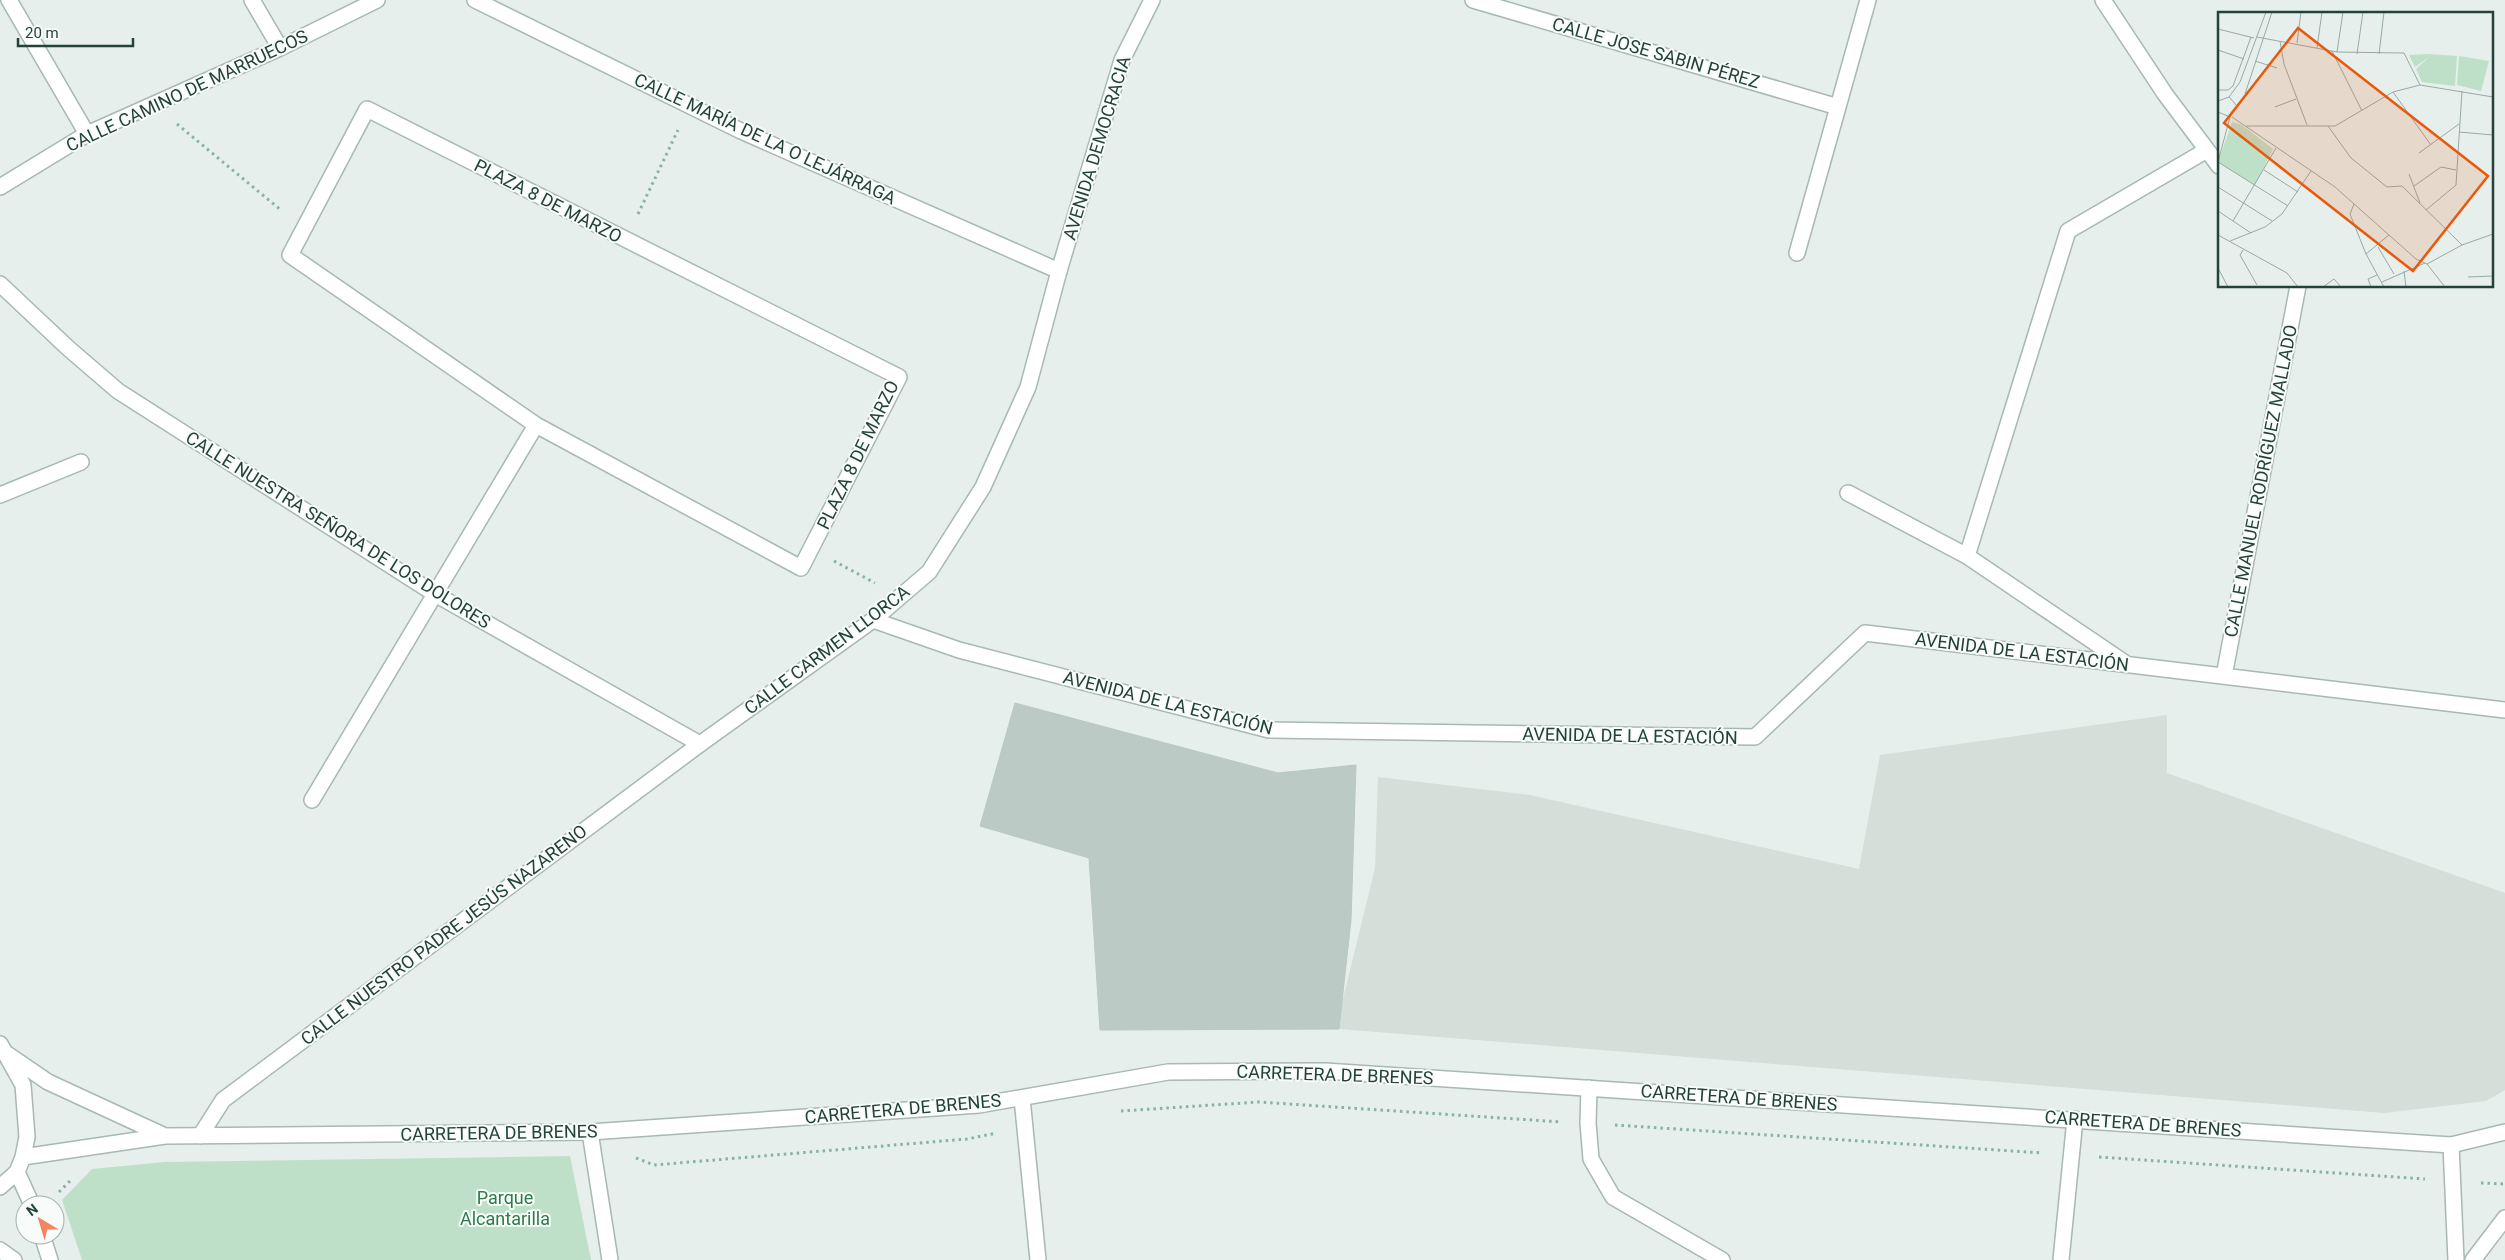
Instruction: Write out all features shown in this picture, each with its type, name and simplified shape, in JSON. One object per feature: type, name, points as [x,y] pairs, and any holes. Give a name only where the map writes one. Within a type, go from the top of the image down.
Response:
[{"type":"street","points":[[9,0],[87,134]]},
{"type":"street","points":[[252,0],[280,48]]},
{"type":"street","name":"CALLE CAMINO DE MARRUECOS","points":[[0,187],[87,134],[280,48],[376,0]]},
{"type":"street","name":"CALLE MARÍA DE LA O LEJÁRRAGA","points":[[475,0],[741,131],[1059,271]]},
{"type":"street","name":"AVENIDA DEMOCRACIA","points":[[1059,271],[1122,60],[1152,0]]},
{"type":"street","name":"CALLE JOSE SABIN PÉREZ","points":[[1473,0],[1838,107]]},
{"type":"street","points":[[1797,253],[1868,0]]},
{"type":"street","points":[[2103,0],[2165,94],[2218,165]]},
{"type":"street","name":"PLAZA 8 DE MARZO","points":[[367,109],[899,376],[802,568],[536,425],[290,255],[303,229],[367,109]]},
{"type":"street","points":[[1967,556],[2068,231],[2207,150]]},
{"type":"street","name":"CALLE CARMEN LLORCA","points":[[700,744],[873,620],[929,572],[983,487],[1028,386],[1059,271]]},
{"type":"street","name":"CALLE NUESTRA SEÑORA DE LOS DOLORES","points":[[0,284],[68,348],[118,391],[435,594],[700,744]]},
{"type":"street","name":"CALLE MANUEL RODRÍGUEZ MALLADO","points":[[2224,676],[2298,288]]},
{"type":"street","points":[[312,800],[536,425]]},
{"type":"street","points":[[0,495],[81,462]]},
{"type":"street","points":[[1848,493],[1967,556],[2128,664]]},
{"type":"street","name":"AVENIDA DE LA ESTACIÓN","points":[[873,620],[959,650],[1269,730],[1755,737],[1865,633],[2505,710]]},
{"type":"street","name":"CALLE NUESTRO PADRE JESÚS NAZARENO","points":[[200,1136],[223,1100],[700,744]]},
{"type":"street","points":[[4,1049],[48,1082],[165,1136]]},
{"type":"street","points":[[0,1186],[17,1172],[23,1157],[27,1137],[23,1086],[4,1049]]},
{"type":"street","name":"CARRETERA DE BRENES","points":[[23,1157],[165,1136],[590,1132],[979,1106],[1168,1072],[1325,1071],[2451,1144],[2505,1132]]},
{"type":"street","points":[[1589,1088],[1588,1123],[1591,1159],[1613,1197],[1722,1260]]},
{"type":"street","points":[[1022,1098],[1038,1260]]},
{"type":"street","points":[[2061,1260],[2075,1120]]},
{"type":"street","points":[[590,1132],[610,1260]]},
{"type":"street","points":[[2451,1144],[2456,1260]]},
{"type":"street","points":[[17,1172],[27,1195]]},
{"type":"street","points":[[2473,1260],[2505,1218]]},
{"type":"street","points":[[45,1245],[50,1260]]},
{"type":"street","points":[[0,1250],[14,1260]]},
{"type":"path","points":[[153,105],[303,229]]},
{"type":"path","points":[[626,240],[690,106]]},
{"type":"path","points":[[812,548],[900,597]]},
{"type":"path","points":[[1114,1111],[1259,1102],[2505,1184]]},
{"type":"path","points":[[594,1156],[631,1155],[654,1164],[967,1139],[1025,1128]]},
{"type":"path","points":[[59,1195],[58,1190],[78,1174]]},
{"type":"shaded area","points":[[2167,715],[2167,773],[2505,893],[2505,1090],[2486,1101],[2384,1113],[1339,1029],[1341,1007],[1375,868],[1378,777],[1530,795],[1859,869],[1880,755]]},
{"type":"green space","name":"Parque Alcantarilla","points":[[570,1156],[591,1260],[82,1260],[65,1209],[65,1197],[92,1169],[164,1162]]},
{"type":"building","points":[[1015,703],[1278,773],[1356,765],[1351,920],[1339,1029],[1100,1030],[1089,858],[980,826]]}]
